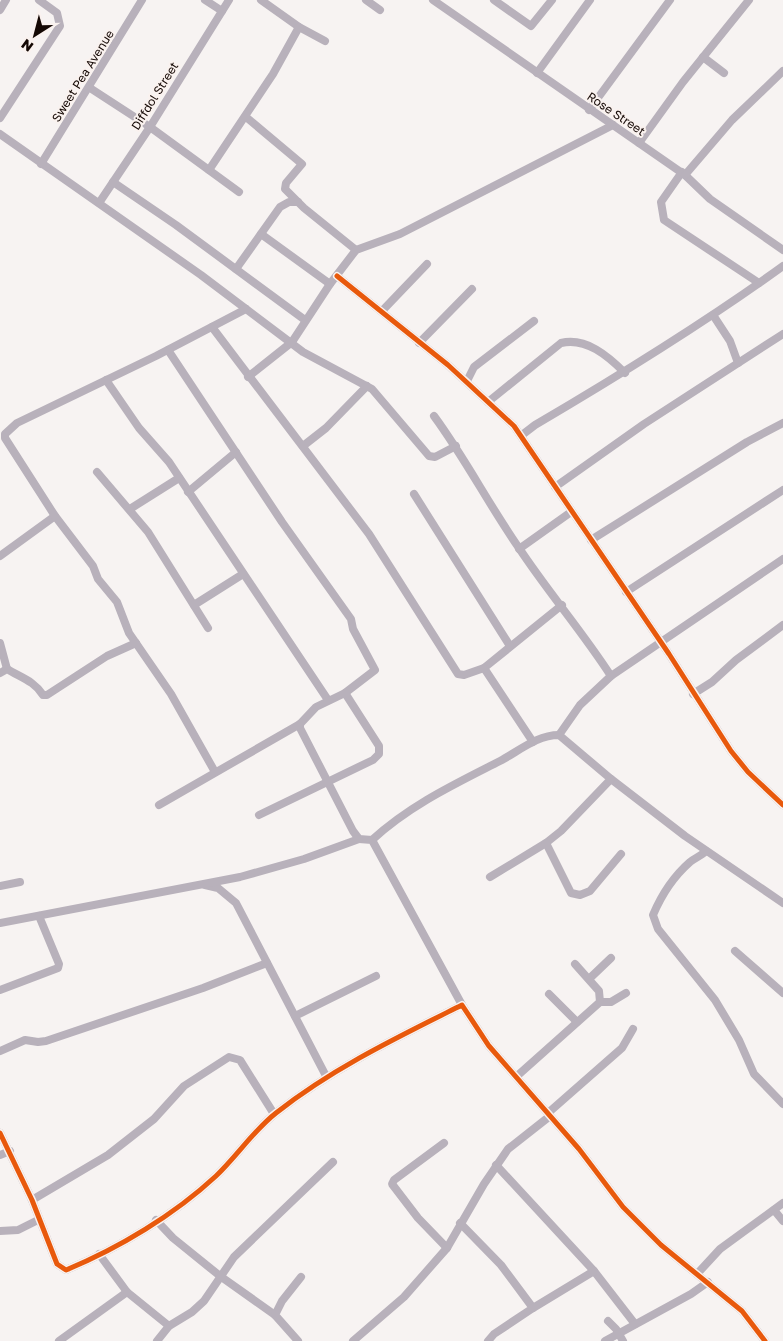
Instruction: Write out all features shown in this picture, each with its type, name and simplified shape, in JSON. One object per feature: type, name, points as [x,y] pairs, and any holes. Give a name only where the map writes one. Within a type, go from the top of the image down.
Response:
[{"type":"street","points":[[0,10],[6,0]]},
{"type":"street","points":[[0,118],[60,26],[60,17],[52,3],[39,0]]},
{"type":"street","name":"Sweet Pea Avenue","points":[[41,164],[90,88],[142,0]]},
{"type":"street","points":[[206,0],[222,11]]},
{"type":"street","name":"Diffdol Street","points":[[99,203],[150,127],[229,0]]},
{"type":"street","points":[[261,0],[300,27],[325,41]]},
{"type":"street","points":[[366,0],[380,10]]},
{"type":"street","name":"Rose Street","points":[[433,0],[589,110],[683,173],[710,199],[783,250]]},
{"type":"street","points":[[494,0],[531,26],[552,0]]},
{"type":"street","points":[[538,73],[590,0]]},
{"type":"street","points":[[589,110],[670,0]]},
{"type":"street","points":[[640,143],[703,57],[749,0]]},
{"type":"street","points":[[209,170],[246,117],[300,27]]},
{"type":"street","points":[[703,57],[724,73]]},
{"type":"street","points":[[759,283],[664,220],[661,202],[683,173],[732,120],[783,71]]},
{"type":"street","points":[[90,88],[150,127],[239,192]]},
{"type":"street","points":[[246,117],[302,164],[286,183],[286,189],[298,202],[356,250]]},
{"type":"street","points":[[248,377],[292,342],[330,284],[356,250],[400,234],[613,125]]},
{"type":"street","points":[[0,134],[201,275],[314,359],[367,386],[429,456],[435,457],[456,446]]},
{"type":"street","points":[[113,182],[305,320]]},
{"type":"street","points":[[236,269],[284,203],[298,202]]},
{"type":"street","points":[[261,234],[330,284]]},
{"type":"street","points":[[382,310],[427,264]]},
{"type":"street","points":[[522,436],[535,425],[625,373],[783,266]]},
{"type":"street","points":[[337,276],[382,310],[419,344],[467,381],[522,436],[736,758],[783,805]]},
{"type":"street","points":[[419,344],[472,289]]},
{"type":"street","points":[[215,772],[171,694],[126,628],[117,602],[98,579],[93,566],[54,516],[2,435],[18,423],[168,350],[246,309]]},
{"type":"street","points":[[713,315],[723,329],[738,363]]},
{"type":"street","points":[[467,381],[474,367],[534,321]]},
{"type":"street","points":[[212,327],[368,534],[458,674],[464,675],[484,668],[562,605]]},
{"type":"street","points":[[555,487],[644,424],[783,334]]},
{"type":"street","points":[[488,402],[561,343],[568,341],[597,350],[611,359],[625,373]]},
{"type":"street","points":[[158,805],[300,724],[310,711],[328,700],[345,693],[373,674],[375,670],[352,629],[351,619],[282,522],[168,350]]},
{"type":"street","points":[[106,380],[139,428],[170,462],[178,478],[328,700]]},
{"type":"street","points":[[303,446],[333,421],[367,386]]},
{"type":"street","points":[[434,416],[456,446],[519,548],[562,605],[611,676]]},
{"type":"street","points":[[591,540],[747,442],[783,423]]},
{"type":"street","points":[[188,492],[236,452]]},
{"type":"street","points":[[97,472],[148,532],[208,628]]},
{"type":"street","points":[[130,509],[178,478]]},
{"type":"street","points":[[626,592],[783,490]]},
{"type":"street","points":[[414,494],[510,646]]},
{"type":"street","points":[[519,548],[571,512]]},
{"type":"street","points":[[0,556],[54,516]]},
{"type":"street","points":[[559,735],[580,705],[611,676],[783,559]]},
{"type":"street","points":[[194,605],[243,574]]},
{"type":"street","points":[[693,694],[712,682],[736,660],[783,625]]},
{"type":"street","points":[[0,643],[4,671],[35,683],[43,695],[47,695],[107,656],[136,643]]},
{"type":"street","points":[[484,668],[533,742]]},
{"type":"street","points":[[259,815],[329,783],[373,760],[379,754],[379,746],[345,693]]},
{"type":"street","points":[[300,724],[300,728],[359,839]]},
{"type":"street","points":[[0,923],[240,878],[304,859],[359,839],[372,840],[394,821],[462,778],[549,735],[559,735],[611,780],[706,851],[783,903]]},
{"type":"street","points":[[490,877],[546,843],[561,831],[611,780]]},
{"type":"street","points":[[372,840],[462,1004],[489,1046],[518,1076],[579,1148],[623,1207],[661,1245],[742,1311],[765,1341]]},
{"type":"street","points":[[546,843],[571,893],[580,894],[590,891],[621,854]]},
{"type":"street","points":[[706,851],[691,861],[679,874],[660,898],[653,914],[658,929],[716,1000],[739,1040],[754,1074],[783,1104]]},
{"type":"street","points":[[0,886],[20,882]]},
{"type":"street","points":[[202,884],[218,888],[236,903],[326,1076]]},
{"type":"street","points":[[0,990],[58,968],[59,964],[39,916]]},
{"type":"street","points":[[735,951],[783,993]]},
{"type":"street","points":[[589,979],[611,958]]},
{"type":"street","points":[[0,1051],[25,1040],[46,1041],[203,988],[267,963]]},
{"type":"street","points":[[575,964],[599,991],[600,1002]]},
{"type":"street","points":[[295,1016],[376,976]]},
{"type":"street","points":[[518,1076],[600,1002],[611,1002],[626,993]]},
{"type":"street","points":[[549,994],[577,1022]]},
{"type":"street","points":[[0,1133],[32,1200],[38,1220],[60,1267],[66,1270],[107,1252],[185,1202],[216,1176],[274,1114],[326,1076],[462,1004]]},
{"type":"street","points":[[353,1341],[404,1297],[447,1248],[460,1222],[508,1149],[622,1048],[633,1029]]},
{"type":"street","points":[[32,1200],[108,1155],[133,1137],[184,1086],[229,1057],[240,1060],[274,1114]]},
{"type":"street","points":[[444,1143],[394,1180],[392,1184],[418,1218],[447,1248]]},
{"type":"street","points":[[0,1155],[10,1151]]},
{"type":"street","points":[[157,1341],[170,1326],[192,1312],[204,1301],[220,1276],[240,1251],[334,1162]]},
{"type":"street","points":[[496,1165],[594,1271],[635,1324]]},
{"type":"street","points":[[697,1274],[720,1250],[783,1202]]},
{"type":"street","points":[[774,1210],[783,1221]]},
{"type":"street","points":[[0,1231],[18,1230],[38,1220]]},
{"type":"street","points":[[156,1220],[173,1238],[220,1276],[275,1315],[298,1341]]},
{"type":"street","points":[[460,1222],[501,1265],[533,1308]]},
{"type":"street","points":[[99,1254],[127,1292],[170,1326]]},
{"type":"street","points":[[488,1341],[494,1334],[533,1308],[594,1271]]},
{"type":"street","points":[[275,1315],[282,1301],[301,1276]]},
{"type":"street","points":[[605,1341],[691,1294],[708,1282]]},
{"type":"street","points":[[59,1341],[127,1292]]},
{"type":"street","points":[[608,1321],[619,1333],[623,1341]]},
{"type":"cycle path","points":[[337,276],[448,365],[514,426],[669,654],[731,751],[748,772],[783,805]]},
{"type":"cycle path","points":[[0,1133],[32,1200],[57,1264],[66,1270],[126,1241],[182,1204],[216,1176],[268,1120],[320,1082],[366,1054],[462,1005],[489,1046],[579,1149],[623,1207],[661,1245],[742,1311],[765,1341]]}]
